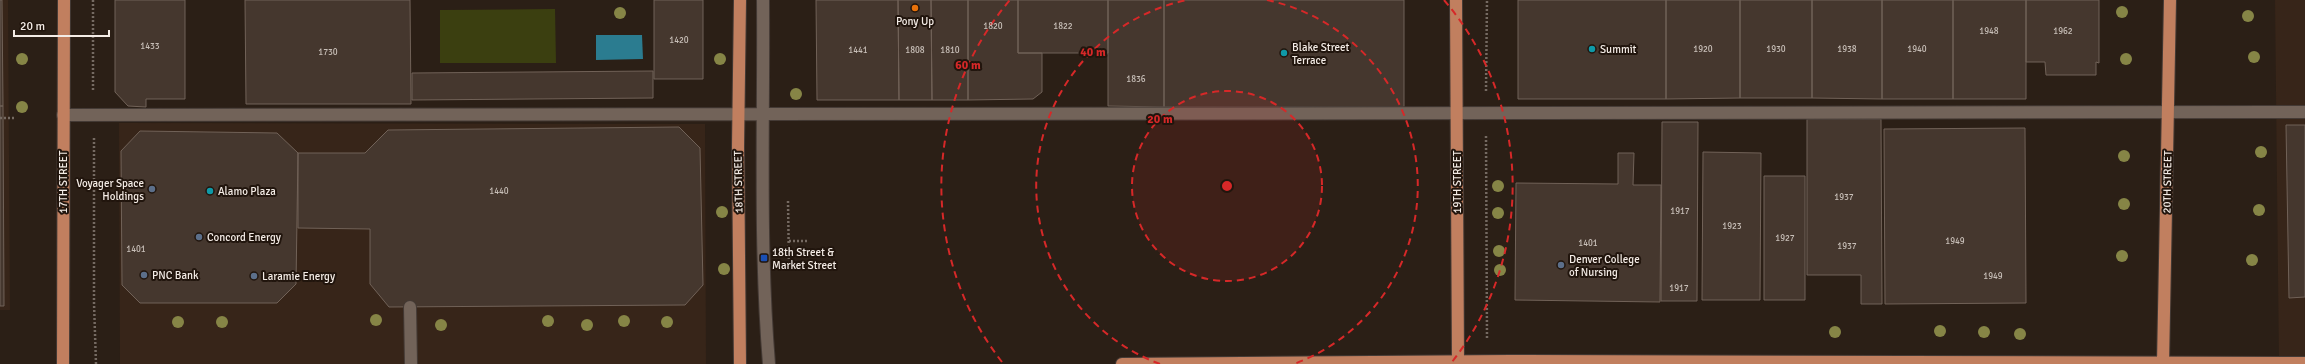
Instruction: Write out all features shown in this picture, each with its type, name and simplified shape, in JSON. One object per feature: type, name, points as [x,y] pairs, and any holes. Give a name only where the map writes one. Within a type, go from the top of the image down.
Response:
[{"type":"main road","name":"17TH STREET","points":[[63,364],[64,0]]},
{"type":"main road","name":"18TH STREET","points":[[740,0],[740,114],[738,147],[740,364]]},
{"type":"main road","name":"19TH STREET","points":[[1456,0],[1458,363]]},
{"type":"main road","name":"20TH STREET","points":[[2163,363],[2170,0]]},
{"type":"main road","points":[[1122,364],[1458,363],[1487,361],[2010,363],[2305,362]]},
{"type":"lane","points":[[763,0],[765,316],[769,364]]},
{"type":"lane","points":[[64,115],[2305,112]]},
{"type":"lane","points":[[410,306],[411,364]]},
{"type":"path","points":[[93,0],[94,92]]},
{"type":"path","points":[[1486,97],[1487,0]]},
{"type":"path","points":[[0,118],[15,118]]},
{"type":"path","points":[[1486,135],[1487,361]]},
{"type":"path","points":[[94,136],[94,303],[96,364]]},
{"type":"path","points":[[788,194],[789,271]]},
{"type":"path","points":[[784,241],[808,241]]},
{"type":"shaded area","points":[[0,0],[8,0],[10,310],[0,310]]},
{"type":"shaded area","points":[[2275,0],[2305,0],[2305,364],[2279,364]]},
{"type":"shaded area","points":[[119,123],[705,124],[706,364],[120,364]]},
{"type":"green space","points":[[555,9],[556,63],[440,63],[440,10]]},
{"type":"water","points":[[596,35],[642,35],[643,59],[596,60]]},
{"type":"building","points":[[0,0],[2,0],[3,106],[0,106]]},
{"type":"building","points":[[115,0],[185,0],[185,99],[146,99],[146,107],[128,106],[115,92]]},
{"type":"building","points":[[245,0],[410,0],[411,104],[246,104]]},
{"type":"building","points":[[654,0],[703,0],[703,79],[654,79]]},
{"type":"building","points":[[816,0],[898,0],[899,100],[817,100]]},
{"type":"building","points":[[898,0],[931,0],[932,100],[899,100]]},
{"type":"building","points":[[931,0],[968,0],[968,100],[932,100]]},
{"type":"building","points":[[968,0],[1018,0],[1018,53],[1042,53],[1042,92],[1033,99],[968,100]]},
{"type":"building","points":[[1018,0],[1108,0],[1108,53],[1018,53]]},
{"type":"building","points":[[1108,0],[1164,0],[1164,107],[1108,106]]},
{"type":"building","name":"Blake Street Terrace","points":[[1164,0],[1404,0],[1404,107],[1164,107]]},
{"type":"building","name":"Summit","points":[[1518,0],[1666,0],[1666,99],[1518,99]]},
{"type":"building","points":[[1666,0],[1740,0],[1740,98],[1666,99]]},
{"type":"building","points":[[1740,0],[1812,0],[1812,98],[1740,98]]},
{"type":"building","points":[[1812,0],[1882,0],[1882,99],[1812,98]]},
{"type":"building","points":[[1882,0],[1953,0],[1953,99],[1882,99]]},
{"type":"building","points":[[1953,0],[2026,0],[2026,99],[1953,99]]},
{"type":"building","points":[[2026,0],[2099,0],[2099,63],[2096,62],[2096,75],[2046,75],[2045,62],[2026,62]]},
{"type":"building","points":[[653,71],[653,98],[412,100],[412,73]]},
{"type":"building","points":[[0,106],[3,106],[4,306],[0,306]]},
{"type":"building","points":[[1807,119],[1881,119],[1882,304],[1861,304],[1861,275],[1807,275]]},
{"type":"building","points":[[1662,122],[1698,122],[1697,301],[1661,301]]},
{"type":"building","points":[[2286,125],[2305,125],[2305,297],[2289,298]]},
{"type":"building","points":[[679,127],[700,148],[703,285],[685,305],[389,307],[370,284],[370,229],[298,228],[298,153],[365,153],[388,130]]},
{"type":"building","points":[[2025,128],[2026,303],[1885,304],[1884,129]]},
{"type":"building","name":"Alamo Plaza","points":[[140,131],[277,133],[298,153],[296,284],[277,303],[140,303],[122,285],[121,151]]},
{"type":"building","points":[[1703,152],[1761,153],[1760,300],[1702,300]]},
{"type":"building","points":[[1618,153],[1634,153],[1633,185],[1661,185],[1660,302],[1515,300],[1516,183],[1618,184]]},
{"type":"building","points":[[1764,176],[1805,176],[1805,300],[1764,300]]},
{"type":"place","name":"Pony Up","points":[[915,8]]},
{"type":"place","name":"Summit","points":[[1592,49]]},
{"type":"place","name":"Blake Street Terrace","points":[[1284,53]]},
{"type":"place","name":"Voyager Space Holdings","points":[[152,189]]},
{"type":"place","name":"Alamo Plaza","points":[[210,191]]},
{"type":"place","name":"Concord Energy","points":[[199,237]]},
{"type":"place","name":"18th Street & Market Street","points":[[764,258]]},
{"type":"place","name":"Denver College of Nursing","points":[[1561,265]]},
{"type":"place","name":"PNC Bank","points":[[144,275]]},
{"type":"place","name":"Laramie Energy","points":[[254,276]]}]
